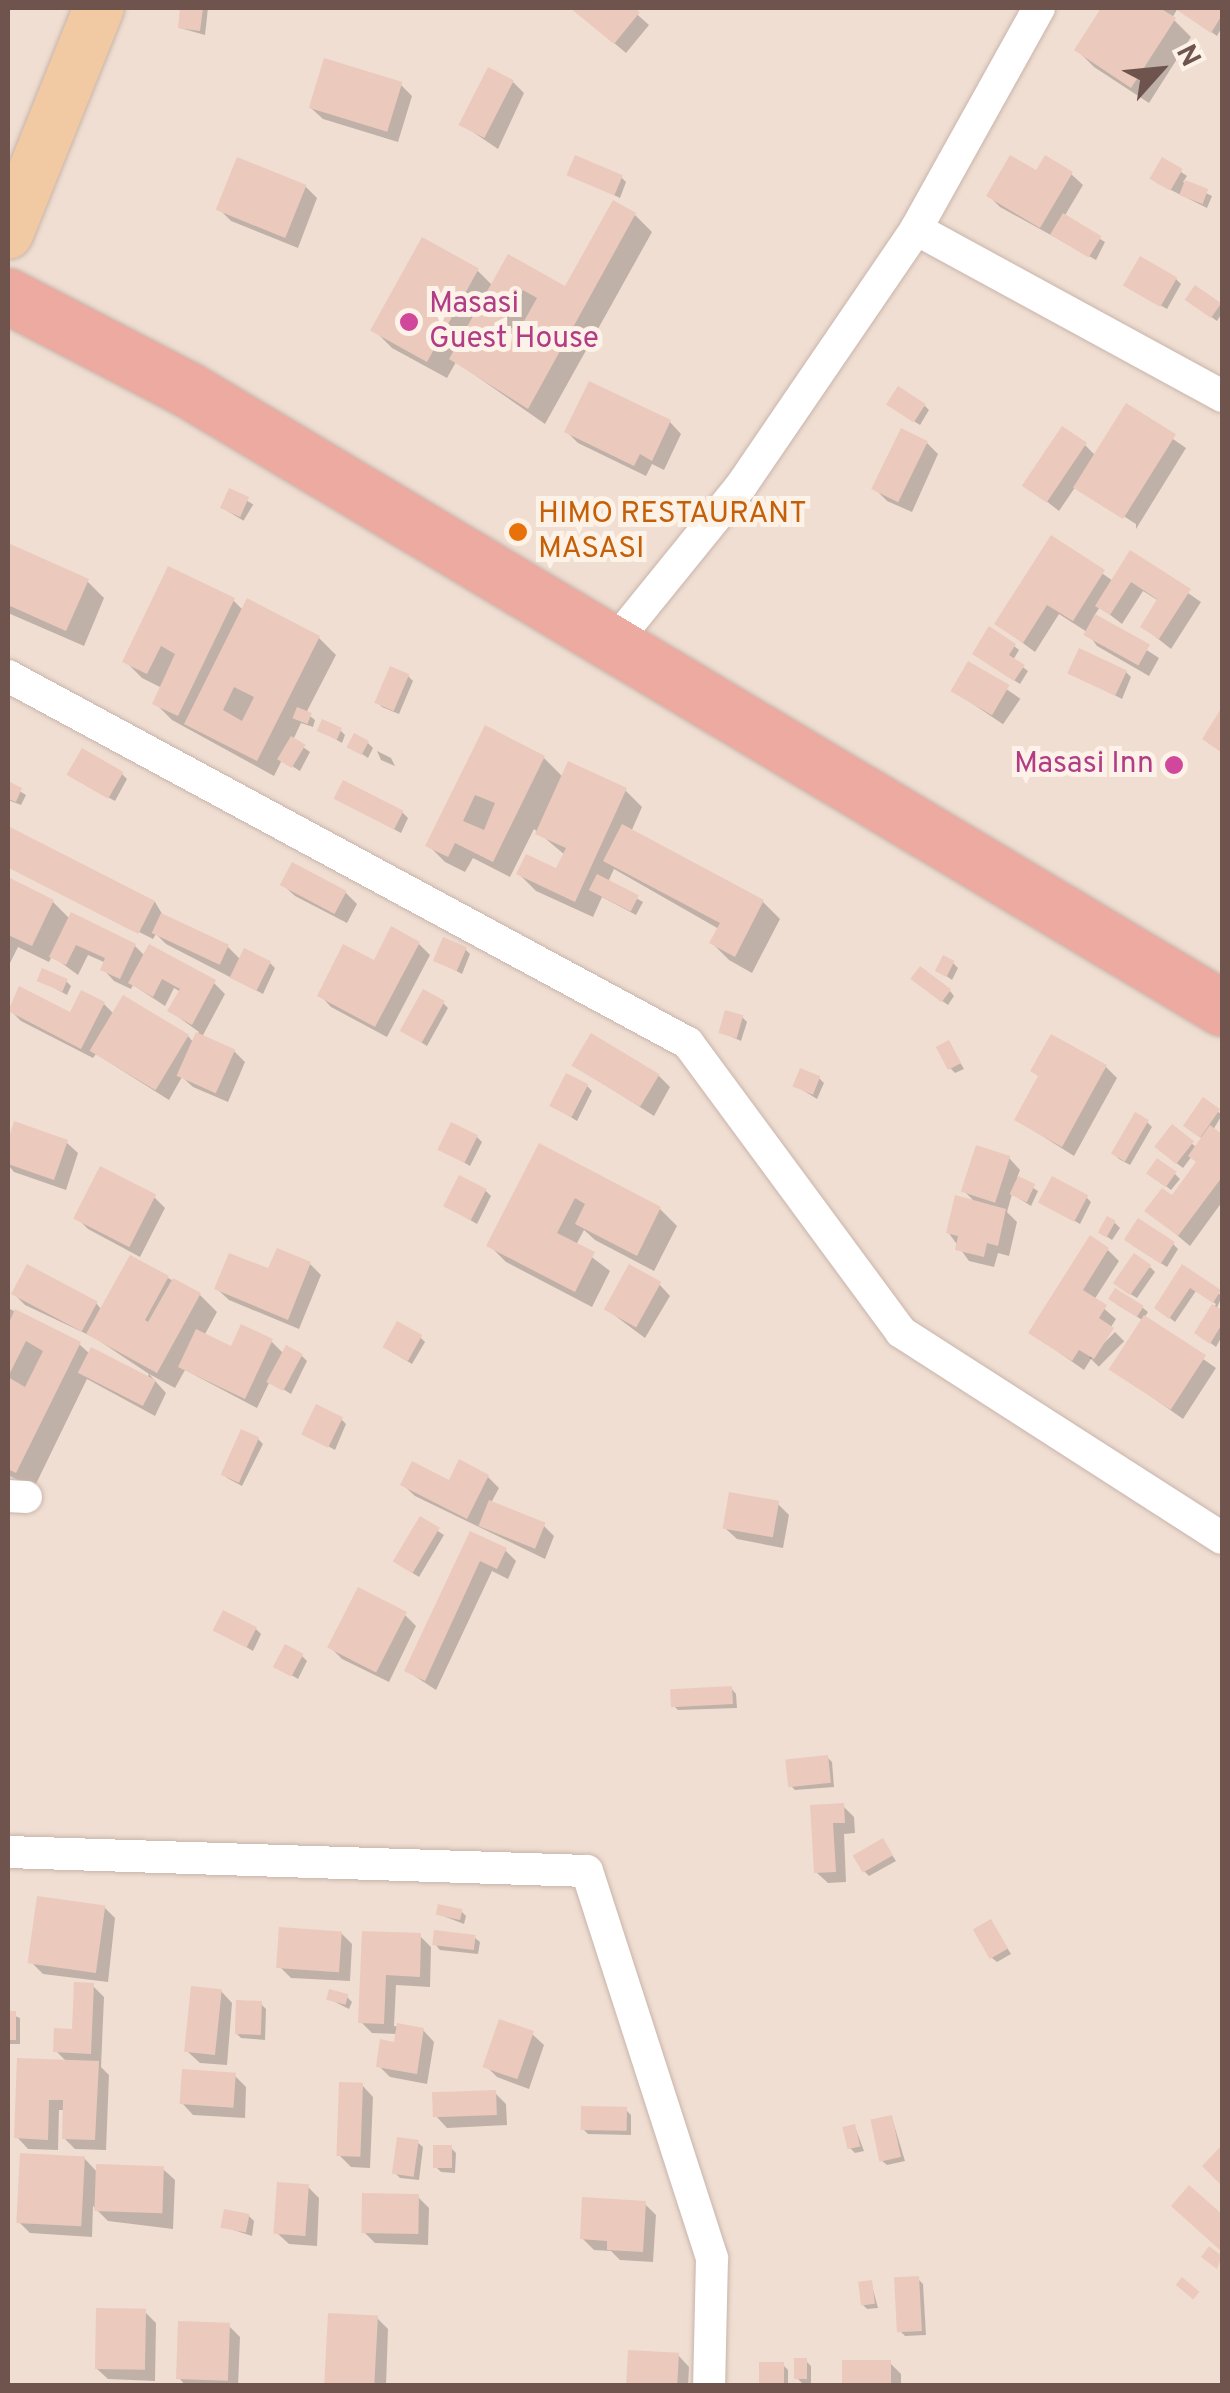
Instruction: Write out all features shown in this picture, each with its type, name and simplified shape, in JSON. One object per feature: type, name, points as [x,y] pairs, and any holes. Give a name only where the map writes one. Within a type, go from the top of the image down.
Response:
[{"type":"highway","points":[[8,296],[187,388],[1222,1008]]},
{"type":"main road","points":[[8,234],[99,8]]},
{"type":"street","points":[[613,644],[741,486],[916,228],[1040,8]]},
{"type":"street","points":[[916,228],[1222,396]]},
{"type":"street","points":[[8,676],[688,1043],[901,1332],[1222,1538]]},
{"type":"street","points":[[8,1852],[587,1871],[712,2258],[708,2386]]},
{"type":"shaded area","points":[[8,8],[1222,8],[1222,2385],[8,2385]]},
{"type":"building","points":[[180,8],[203,8],[200,31],[178,28]]},
{"type":"building","points":[[570,8],[634,8],[640,12],[614,44]]},
{"type":"building","points":[[1101,8],[1160,8],[1176,18],[1131,88],[1074,50]]},
{"type":"building","points":[[1174,8],[1222,8],[1222,15],[1211,33]]},
{"type":"building","points":[[324,58],[402,82],[387,132],[309,108]]},
{"type":"building","points":[[488,67],[514,80],[484,138],[458,125]]},
{"type":"building","points":[[575,155],[623,175],[614,196],[566,175]]},
{"type":"building","points":[[1010,155],[1036,170],[1045,155],[1073,172],[1040,228],[986,196]]},
{"type":"building","points":[[237,157],[307,185],[285,238],[216,210]]},
{"type":"building","points":[[1162,157],[1183,169],[1170,191],[1150,179]]},
{"type":"building","points":[[1185,180],[1208,189],[1203,204],[1179,195]]},
{"type":"building","points":[[613,200],[636,213],[528,409],[449,359],[508,254],[565,286]],"holes":[[[523,290],[537,298],[518,332],[503,323]]]},
{"type":"building","points":[[1063,213],[1102,236],[1089,258],[1050,234]]},
{"type":"building","points":[[422,237],[479,269],[427,362],[370,331]]},
{"type":"building","points":[[1140,256],[1177,278],[1160,307],[1123,285]]},
{"type":"building","points":[[1195,285],[1221,303],[1211,318],[1185,300]]},
{"type":"building","points":[[589,381],[671,420],[652,461],[640,454],[634,466],[564,432]]},
{"type":"building","points":[[898,386],[926,404],[914,422],[886,404]]},
{"type":"building","points":[[1126,403],[1176,434],[1123,519],[1073,488]]},
{"type":"building","points":[[1062,426],[1087,443],[1047,502],[1022,486]]},
{"type":"building","points":[[901,428],[928,441],[898,502],[871,489]]},
{"type":"building","points":[[229,488],[249,497],[240,517],[220,508]]},
{"type":"building","points":[[1051,535],[1105,570],[1073,621],[1047,605],[1023,643],[994,624]]},
{"type":"building","points":[[8,543],[89,579],[66,631],[8,605]]},
{"type":"building","points":[[1130,550],[1191,589],[1159,639],[1140,627],[1157,599],[1131,582],[1110,615],[1095,606]]},
{"type":"building","points":[[168,566],[235,598],[178,716],[152,704],[175,654],[161,646],[147,674],[122,662]]},
{"type":"building","points":[[247,598],[320,636],[257,761],[184,724]],"holes":[[[234,687],[254,697],[242,721],[223,710]]]},
{"type":"building","points":[[1095,614],[1150,645],[1138,666],[1083,635]]},
{"type":"building","points":[[989,626],[1016,644],[1009,655],[1025,665],[1014,681],[972,654]]},
{"type":"building","points":[[1079,648],[1127,670],[1115,696],[1067,673]]},
{"type":"building","points":[[968,661],[1010,685],[992,715],[950,691]]},
{"type":"building","points":[[390,666],[409,674],[394,711],[374,703]]},
{"type":"building","points":[[297,707],[312,713],[307,724],[293,718]]},
{"type":"building","points":[[1222,707],[1222,753],[1202,739]]},
{"type":"building","points":[[322,719],[342,728],[337,740],[317,731]]},
{"type":"building","points":[[485,725],[545,756],[493,862],[455,843],[448,857],[425,846]],"holes":[[[475,795],[495,803],[484,830],[463,821]]]},
{"type":"building","points":[[354,733],[369,741],[361,755],[346,747]]},
{"type":"building","points":[[291,736],[306,745],[292,768],[277,759]]},
{"type":"building","points":[[82,748],[124,772],[108,799],[66,775]]},
{"type":"building","points":[[568,761],[627,788],[575,902],[516,874],[526,854],[556,868],[566,848],[535,834]]},
{"type":"building","points":[[343,780],[404,811],[394,830],[333,799]]},
{"type":"building","points":[[8,781],[22,788],[16,802],[8,799]]},
{"type":"building","points":[[622,824],[764,900],[735,957],[709,943],[720,923],[603,861]]},
{"type":"building","points":[[8,826],[155,901],[138,934],[8,868]]},
{"type":"building","points":[[292,862],[347,891],[335,914],[280,885]]},
{"type":"building","points":[[597,874],[639,895],[631,911],[589,890]]},
{"type":"building","points":[[8,877],[54,900],[32,946],[8,935]]},
{"type":"building","points":[[71,912],[136,944],[120,979],[100,970],[105,958],[76,945],[66,965],[49,957]]},
{"type":"building","points":[[161,913],[229,945],[220,965],[152,933]]},
{"type":"building","points":[[391,926],[420,942],[375,1027],[317,996],[343,944],[374,960]]},
{"type":"building","points":[[443,937],[467,947],[457,971],[433,961]]},
{"type":"building","points":[[149,944],[216,980],[192,1025],[167,1011],[180,989],[162,979],[153,997],[128,983]]},
{"type":"building","points":[[244,948],[271,961],[256,991],[230,978]]},
{"type":"building","points":[[943,955],[955,961],[946,977],[935,971]]},
{"type":"building","points":[[920,966],[951,989],[942,1002],[910,979]]},
{"type":"building","points":[[42,968],[68,979],[62,992],[37,981]]},
{"type":"building","points":[[19,986],[70,1012],[81,990],[105,1002],[81,1049],[8,1011]]},
{"type":"building","points":[[423,989],[445,1001],[422,1043],[400,1031]]},
{"type":"building","points":[[123,995],[189,1035],[156,1090],[90,1051]]},
{"type":"building","points":[[725,1010],[743,1015],[737,1038],[718,1033]]},
{"type":"building","points":[[196,1032],[235,1049],[216,1093],[176,1076]]},
{"type":"building","points":[[591,1033],[660,1074],[640,1107],[571,1066]]},
{"type":"building","points":[[1051,1034],[1107,1065],[1062,1147],[1014,1120],[1038,1076],[1030,1071]]},
{"type":"building","points":[[949,1040],[961,1063],[948,1070],[936,1047]]},
{"type":"building","points":[[800,1068],[820,1076],[813,1095],[793,1087]]},
{"type":"building","points":[[566,1073],[588,1084],[571,1117],[549,1106]]},
{"type":"building","points":[[1203,1097],[1220,1109],[1200,1138],[1183,1126]]},
{"type":"building","points":[[1135,1112],[1149,1120],[1125,1162],[1111,1154]]},
{"type":"building","points":[[14,1121],[68,1140],[54,1180],[8,1164],[8,1141]]},
{"type":"building","points":[[451,1122],[478,1135],[464,1163],[437,1150]]},
{"type":"building","points":[[1172,1124],[1194,1141],[1176,1164],[1154,1147]]},
{"type":"building","points":[[1210,1125],[1222,1134],[1222,1177],[1178,1236],[1144,1211],[1162,1188],[1172,1195],[1196,1162],[1188,1156]]},
{"type":"building","points":[[539,1143],[661,1207],[637,1256],[575,1224],[585,1204],[575,1198],[557,1233],[595,1252],[575,1292],[486,1246]]},
{"type":"building","points":[[976,1145],[1010,1156],[995,1203],[961,1192]]},
{"type":"building","points":[[1157,1158],[1177,1172],[1166,1187],[1146,1174]]},
{"type":"building","points":[[100,1166],[156,1195],[129,1247],[73,1219]]},
{"type":"building","points":[[459,1175],[487,1189],[471,1220],[443,1206]]},
{"type":"building","points":[[1018,1176],[1035,1184],[1027,1202],[1010,1194]]},
{"type":"building","points":[[1052,1176],[1088,1195],[1074,1222],[1038,1202]]},
{"type":"building","points":[[955,1195],[1006,1209],[998,1246],[987,1243],[984,1257],[955,1250],[958,1236],[946,1233]]},
{"type":"building","points":[[1107,1216],[1116,1221],[1107,1237],[1098,1233]]},
{"type":"building","points":[[1138,1218],[1175,1242],[1161,1264],[1124,1240]]},
{"type":"building","points":[[1090,1235],[1109,1248],[1083,1290],[1107,1305],[1099,1318],[1114,1328],[1094,1359],[1079,1350],[1072,1361],[1028,1333]]},
{"type":"building","points":[[277,1248],[311,1262],[288,1320],[214,1289],[229,1253],[268,1268]]},
{"type":"building","points":[[1134,1253],[1151,1265],[1130,1295],[1113,1283]]},
{"type":"building","points":[[130,1255],[169,1276],[145,1320],[148,1322],[173,1278],[201,1293],[157,1373],[86,1334]]},
{"type":"building","points":[[27,1264],[98,1302],[82,1332],[11,1294]]},
{"type":"building","points":[[629,1264],[661,1282],[636,1327],[604,1309]]},
{"type":"building","points":[[1182,1264],[1221,1290],[1213,1303],[1190,1288],[1169,1319],[1154,1308]]},
{"type":"building","points":[[1115,1288],[1144,1306],[1137,1317],[1108,1299]]},
{"type":"building","points":[[1212,1304],[1222,1310],[1222,1324],[1210,1344],[1194,1333]]},
{"type":"building","points":[[15,1309],[81,1342],[16,1473],[8,1469],[8,1325]],"holes":[[[26,1341],[43,1351],[25,1387],[8,1377]]]},
{"type":"building","points":[[1144,1315],[1206,1355],[1171,1410],[1109,1370]]},
{"type":"building","points":[[397,1321],[422,1335],[408,1361],[382,1347]]},
{"type":"building","points":[[241,1324],[273,1339],[245,1399],[178,1367],[196,1329],[231,1346]]},
{"type":"building","points":[[286,1345],[303,1354],[283,1391],[266,1382]]},
{"type":"building","points":[[91,1347],[156,1380],[143,1406],[78,1373]]},
{"type":"building","points":[[316,1404],[343,1417],[328,1448],[301,1435]]},
{"type":"building","points":[[241,1429],[259,1437],[239,1483],[221,1475]]},
{"type":"building","points":[[459,1459],[489,1475],[467,1519],[400,1485],[412,1461],[449,1480]]},
{"type":"building","points":[[729,1492],[779,1501],[773,1537],[723,1528]]},
{"type":"building","points":[[489,1500],[546,1523],[535,1549],[479,1526]]},
{"type":"building","points":[[420,1516],[440,1528],[412,1573],[393,1561]]},
{"type":"building","points":[[470,1531],[507,1548],[497,1569],[480,1561],[425,1681],[404,1671]]},
{"type":"building","points":[[358,1587],[407,1612],[376,1673],[327,1648]]},
{"type":"building","points":[[223,1610],[257,1627],[246,1648],[213,1630]]},
{"type":"building","points":[[285,1644],[304,1654],[291,1677],[273,1667]]},
{"type":"building","points":[[732,1686],[733,1704],[671,1707],[670,1689]]},
{"type":"building","points":[[828,1755],[831,1783],[788,1787],[785,1759]]},
{"type":"building","points":[[844,1803],[845,1823],[833,1823],[836,1872],[814,1873],[810,1805]]},
{"type":"building","points":[[883,1838],[893,1855],[863,1873],[853,1856]]},
{"type":"building","points":[[37,1896],[105,1906],[96,1973],[28,1963]]},
{"type":"building","points":[[438,1904],[462,1909],[460,1920],[436,1915]]},
{"type":"building","points":[[991,1919],[1008,1948],[990,1959],[973,1930]]},
{"type":"building","points":[[279,1927],[342,1931],[339,1972],[276,1968]]},
{"type":"building","points":[[434,1930],[476,1935],[474,1950],[432,1945]]},
{"type":"building","points":[[362,1931],[421,1933],[420,1977],[386,1975],[384,2024],[358,2023]]},
{"type":"building","points":[[74,1982],[94,1983],[91,2054],[53,2052],[54,2028],[72,2029]]},
{"type":"building","points":[[191,1986],[222,1989],[215,2055],[184,2052]]},
{"type":"building","points":[[329,1989],[348,1994],[345,2005],[326,2000]]},
{"type":"building","points":[[236,2000],[262,2001],[261,2035],[235,2034]]},
{"type":"building","points":[[8,2011],[16,2011],[16,2040],[8,2040]]},
{"type":"building","points":[[499,2019],[534,2031],[517,2079],[482,2067]]},
{"type":"building","points":[[397,2023],[424,2028],[417,2074],[376,2067],[380,2039],[394,2042]]},
{"type":"building","points":[[17,2058],[99,2061],[95,2140],[62,2139],[63,2100],[49,2100],[48,2140],[14,2138]]},
{"type":"building","points":[[182,2069],[236,2073],[233,2108],[180,2104]]},
{"type":"building","points":[[339,2082],[363,2083],[360,2157],[336,2156]]},
{"type":"building","points":[[496,2090],[497,2115],[433,2117],[432,2092]]},
{"type":"building","points":[[581,2106],[627,2107],[627,2131],[581,2130]]},
{"type":"building","points":[[892,2115],[901,2157],[879,2162],[870,2120]]},
{"type":"building","points":[[855,2124],[860,2146],[848,2149],[842,2127]]},
{"type":"building","points":[[397,2137],[419,2140],[414,2177],[392,2174]]},
{"type":"building","points":[[433,2145],[452,2145],[452,2168],[433,2168]]},
{"type":"building","points":[[1222,2145],[1222,2186],[1202,2166]]},
{"type":"building","points":[[20,2153],[85,2156],[81,2226],[16,2223]]},
{"type":"building","points":[[96,2164],[164,2166],[162,2213],[94,2211]]},
{"type":"building","points":[[277,2182],[309,2184],[305,2236],[273,2234]]},
{"type":"building","points":[[1189,2185],[1222,2214],[1222,2252],[1171,2206]]},
{"type":"building","points":[[362,2193],[419,2194],[418,2234],[361,2233]]},
{"type":"building","points":[[582,2197],[646,2201],[643,2252],[607,2250],[607,2241],[580,2239]]},
{"type":"building","points":[[224,2209],[250,2214],[246,2233],[220,2228]]},
{"type":"building","points":[[1209,2246],[1222,2256],[1217,2269],[1201,2257]]},
{"type":"building","points":[[919,2276],[922,2331],[897,2332],[894,2277]]},
{"type":"building","points":[[1182,2277],[1200,2292],[1193,2299],[1176,2285]]},
{"type":"building","points":[[872,2280],[875,2304],[861,2306],[858,2282]]},
{"type":"building","points":[[96,2308],[146,2309],[145,2370],[95,2369]]},
{"type":"building","points":[[328,2313],[378,2316],[374,2386],[324,2385]]},
{"type":"building","points":[[178,2321],[230,2323],[228,2381],[176,2379]]},
{"type":"building","points":[[628,2350],[679,2353],[677,2386],[626,2386]]},
{"type":"building","points":[[794,2358],[807,2358],[807,2379],[794,2379]]},
{"type":"building","points":[[842,2360],[891,2360],[891,2384],[842,2384]]},
{"type":"building","points":[[759,2362],[784,2362],[784,2386],[759,2386]]},
{"type":"place","name":"Masasi Guest House","points":[[409,322]]},
{"type":"place","name":"HIMO RESTAURANT MASASI","points":[[518,532]]},
{"type":"place","name":"Masasi Inn","points":[[1174,765]]}]
